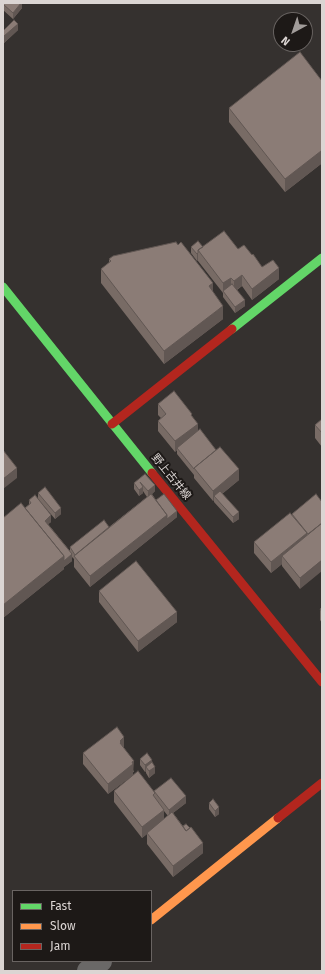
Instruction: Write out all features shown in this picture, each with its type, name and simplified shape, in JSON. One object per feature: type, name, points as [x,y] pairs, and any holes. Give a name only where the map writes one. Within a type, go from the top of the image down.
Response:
[{"type":"main road","points":[[112,424],[322,258]]},
{"type":"main road","name":"野上古井線","points":[[3,286],[112,424],[322,682]]},
{"type":"main road","points":[[152,919],[322,783]]},
{"type":"street","points":[[88,971],[100,962]]},
{"type":"building","points":[[3,3],[21,3],[13,13]]},
{"type":"building","points":[[14,20],[18,24],[4,36],[3,31]]},
{"type":"building","points":[[300,52],[322,81],[322,152],[321,151],[285,179],[229,108]]},
{"type":"building","points":[[224,231],[238,249],[244,245],[252,255],[253,254],[262,267],[273,260],[279,268],[252,289],[242,275],[234,281],[231,278],[223,283],[198,250]]},
{"type":"building","points":[[198,241],[203,247],[198,250],[197,254],[191,247]]},
{"type":"building","points":[[176,242],[178,245],[181,242],[213,283],[209,286],[223,306],[164,351],[101,269],[111,261],[109,259],[113,256]]},
{"type":"building","points":[[232,284],[245,300],[235,307],[223,291]]},
{"type":"building","points":[[174,391],[198,424],[175,441],[158,421],[166,414],[158,404]]},
{"type":"building","points":[[322,419],[322,433],[315,425]]},
{"type":"building","points":[[200,429],[216,450],[194,469],[177,448]]},
{"type":"building","points":[[220,447],[239,469],[213,491],[194,468]]},
{"type":"building","points":[[3,450],[17,468],[3,479]]},
{"type":"building","points":[[145,474],[155,485],[148,491],[140,482],[143,487],[139,490],[134,483]]},
{"type":"building","points":[[45,487],[61,508],[55,513],[38,493]]},
{"type":"building","points":[[220,491],[239,512],[233,517],[214,496]]},
{"type":"building","points":[[151,494],[167,515],[90,576],[74,556]]},
{"type":"building","points":[[164,494],[177,511],[167,519],[167,515],[156,500]]},
{"type":"building","points":[[316,494],[322,502],[322,523],[308,534],[292,514]]},
{"type":"building","points":[[35,495],[51,515],[45,521],[72,554],[64,561],[64,556],[25,508],[31,503],[29,500]]},
{"type":"building","points":[[21,503],[64,556],[3,605],[3,518]]},
{"type":"building","points":[[290,513],[307,533],[271,562],[254,542]]},
{"type":"building","points":[[104,520],[109,527],[75,555],[70,547]]},
{"type":"building","points":[[322,523],[322,560],[300,578],[282,556]]},
{"type":"building","points":[[136,561],[177,612],[138,641],[99,591]]},
{"type":"building","points":[[117,727],[124,737],[120,743],[134,761],[132,762],[133,764],[108,784],[83,753]]},
{"type":"building","points":[[147,753],[152,760],[145,765],[140,759]]},
{"type":"building","points":[[152,762],[155,767],[149,771],[146,767]]},
{"type":"building","points":[[138,771],[155,793],[153,795],[164,810],[142,827],[114,791]]},
{"type":"building","points":[[171,778],[186,796],[169,810],[154,791]]},
{"type":"building","points":[[213,799],[219,807],[215,811],[209,803]]},
{"type":"building","points":[[172,812],[186,831],[191,827],[203,843],[173,866],[147,833]]},
{"type":"building","points":[[186,824],[190,828],[186,831],[183,826]]},
{"type":"traffic: fast","points":[[232,329],[322,258]]},
{"type":"traffic: fast","points":[[3,287],[152,473]]},
{"type":"traffic: slow","points":[[152,919],[278,818]]},
{"type":"traffic: jam","points":[[112,424],[232,329]]},
{"type":"traffic: jam","points":[[152,473],[322,682]]},
{"type":"traffic: jam","points":[[278,818],[322,783]]}]
